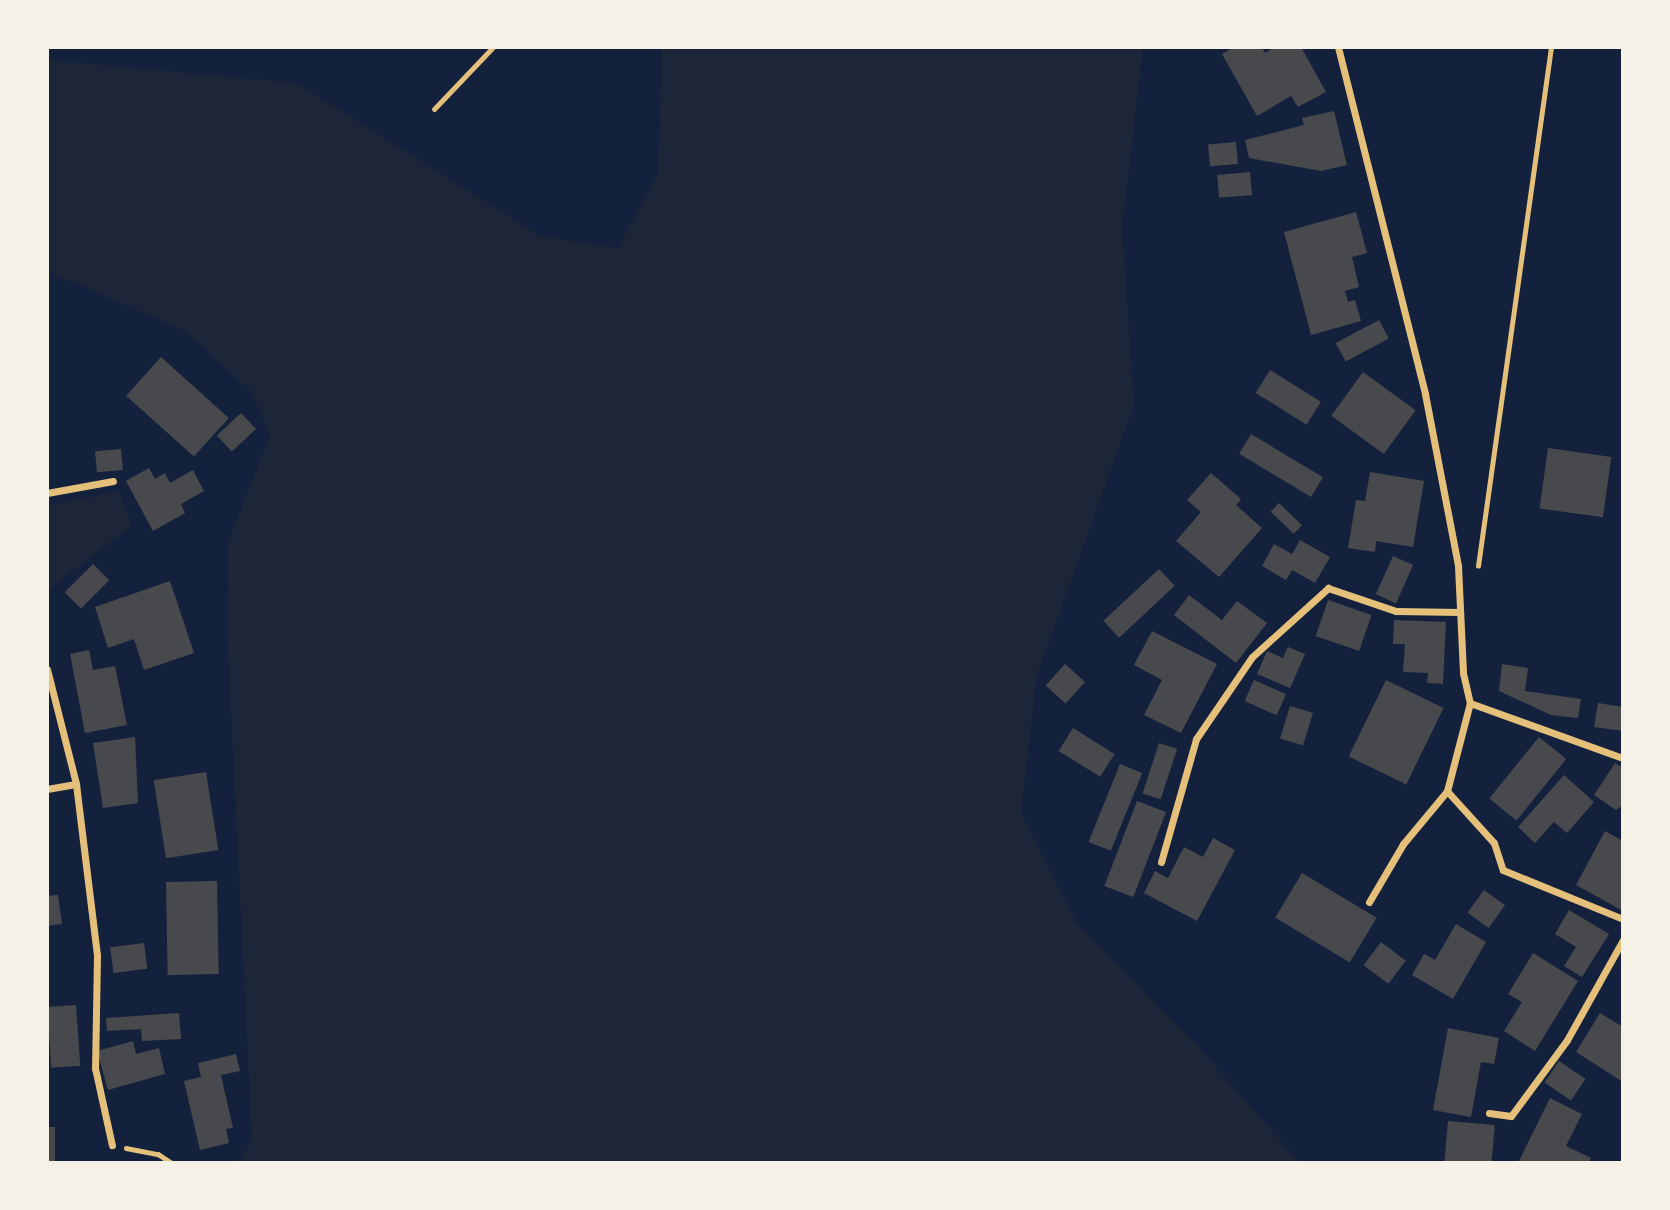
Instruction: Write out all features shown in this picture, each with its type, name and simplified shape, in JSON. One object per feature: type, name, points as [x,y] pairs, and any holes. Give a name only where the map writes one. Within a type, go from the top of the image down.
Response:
[{"type":"street","points":[[1338,47],[1425,394],[1458,566],[1463,673],[1470,704],[1447,791],[1403,844],[1369,902]]},
{"type":"street","points":[[47,493],[113,481]]},
{"type":"street","points":[[1161,862],[1196,739],[1252,657],[1328,588],[1396,611],[1460,612]]},
{"type":"street","points":[[47,669],[76,785],[97,956],[94,1068],[112,1145]]},
{"type":"street","points":[[1470,704],[1623,758]]},
{"type":"street","points":[[47,789],[76,785]]},
{"type":"street","points":[[1447,791],[1494,843],[1503,870],[1623,919]]},
{"type":"street","points":[[1489,1112],[1511,1116],[1567,1040],[1623,940]]},
{"type":"lane","points":[[434,108],[493,47]]},
{"type":"path","points":[[1476,580],[1551,47]]},
{"type":"path","points":[[112,1145],[158,1154],[172,1163]]},
{"type":"shaded area","points":[[662,47],[1143,47],[1122,228],[1134,405],[1037,675],[1021,813],[1077,923],[1192,1040],[1300,1163],[238,1163],[252,1140],[227,630],[228,543],[270,435],[251,391],[184,330],[47,271],[47,60],[297,83],[540,236],[618,248],[658,173]]},
{"type":"shaded area","points":[[118,491],[132,525],[47,591],[47,506]]},
{"type":"building","points":[[1234,47],[1262,47],[1265,53],[1275,47],[1301,47],[1326,92],[1298,107],[1291,96],[1257,116],[1222,54]]},
{"type":"building","points":[[1334,111],[1347,165],[1321,171],[1249,158],[1245,140],[1304,125],[1302,118]]},
{"type":"building","points":[[1236,142],[1238,164],[1210,166],[1208,144]]},
{"type":"building","points":[[1250,172],[1252,195],[1219,198],[1217,175]]},
{"type":"building","points":[[1356,212],[1367,253],[1352,257],[1359,287],[1345,291],[1348,302],[1355,300],[1361,321],[1311,335],[1284,232]]},
{"type":"building","points":[[1379,320],[1389,339],[1346,362],[1336,343]]},
{"type":"building","points":[[161,357],[229,418],[194,457],[126,396]]},
{"type":"building","points":[[1270,370],[1321,402],[1307,425],[1256,393]]},
{"type":"building","points":[[1363,372],[1416,410],[1384,454],[1331,416]]},
{"type":"building","points":[[241,413],[256,429],[232,452],[217,436]]},
{"type":"building","points":[[1251,434],[1323,477],[1311,497],[1239,454]]},
{"type":"building","points":[[1548,448],[1611,457],[1603,517],[1540,508]]},
{"type":"building","points":[[121,449],[123,470],[97,472],[95,451]]},
{"type":"building","points":[[149,468],[155,479],[165,473],[170,483],[193,470],[204,491],[181,504],[185,513],[153,531],[126,481]]},
{"type":"building","points":[[1370,472],[1424,481],[1413,547],[1376,541],[1375,552],[1348,548],[1356,500],[1365,501]]},
{"type":"building","points":[[1211,473],[1241,499],[1236,505],[1262,528],[1219,577],[1176,541],[1201,512],[1187,500]]},
{"type":"building","points":[[1279,503],[1302,525],[1294,534],[1271,512]]},
{"type":"building","points":[[1300,540],[1330,557],[1315,583],[1292,570],[1286,580],[1262,566],[1274,544],[1292,554]]},
{"type":"building","points":[[1393,556],[1413,565],[1396,603],[1376,594]]},
{"type":"building","points":[[93,564],[109,580],[81,609],[65,592]]},
{"type":"building","points":[[1159,569],[1175,586],[1119,638],[1103,621]]},
{"type":"building","points":[[170,581],[194,653],[144,670],[134,639],[108,648],[95,607]]},
{"type":"building","points":[[1189,595],[1222,620],[1237,601],[1267,623],[1236,663],[1174,615]]},
{"type":"building","points":[[1328,600],[1371,615],[1359,651],[1316,636]]},
{"type":"building","points":[[1394,620],[1446,622],[1443,684],[1427,683],[1428,673],[1403,672],[1405,644],[1393,644]]},
{"type":"building","points":[[1152,631],[1217,664],[1181,733],[1144,715],[1162,680],[1134,665]]},
{"type":"building","points":[[1288,647],[1305,654],[1290,688],[1257,674],[1267,651],[1283,658]]},
{"type":"building","points":[[89,650],[93,670],[115,666],[127,725],[85,733],[70,654]]},
{"type":"building","points":[[1065,664],[1085,682],[1066,704],[1046,686]]},
{"type":"building","points":[[1502,664],[1528,668],[1525,691],[1581,699],[1578,718],[1551,715],[1499,691]]},
{"type":"building","points":[[1254,680],[1286,694],[1277,715],[1245,701]]},
{"type":"building","points":[[1386,680],[1444,708],[1406,784],[1349,756]]},
{"type":"building","points":[[1598,703],[1623,707],[1623,731],[1594,727]]},
{"type":"building","points":[[1290,706],[1313,713],[1303,746],[1280,739]]},
{"type":"building","points":[[1073,728],[1115,754],[1100,777],[1059,751]]},
{"type":"building","points":[[135,737],[138,803],[103,808],[93,743]]},
{"type":"building","points":[[1539,737],[1566,759],[1516,820],[1489,798]]},
{"type":"building","points":[[1159,743],[1177,749],[1161,799],[1143,793]]},
{"type":"building","points":[[1615,763],[1623,768],[1623,805],[1616,810],[1594,795]]},
{"type":"building","points":[[1120,764],[1142,773],[1111,851],[1089,842]]},
{"type":"building","points":[[206,772],[218,850],[166,858],[154,780]]},
{"type":"building","points":[[1564,775],[1594,802],[1567,833],[1554,822],[1535,843],[1518,827]]},
{"type":"building","points":[[1137,801],[1166,812],[1133,897],[1104,886]]},
{"type":"building","points":[[1605,831],[1623,841],[1623,911],[1576,885]]},
{"type":"building","points":[[1213,838],[1235,850],[1197,921],[1144,893],[1155,871],[1168,878],[1184,847],[1203,857]]},
{"type":"building","points":[[1302,873],[1377,918],[1350,962],[1275,918]]},
{"type":"building","points":[[217,881],[219,974],[168,975],[166,882]]},
{"type":"building","points":[[1484,890],[1505,905],[1489,928],[1468,913]]},
{"type":"building","points":[[58,895],[62,924],[47,926],[47,896]]},
{"type":"building","points":[[1569,910],[1609,934],[1582,977],[1564,966],[1576,947],[1555,934]]},
{"type":"building","points":[[1456,924],[1486,942],[1453,999],[1412,975],[1424,954],[1435,960]]},
{"type":"building","points":[[1381,942],[1406,961],[1388,984],[1364,965]]},
{"type":"building","points":[[144,943],[147,969],[113,973],[110,947]]},
{"type":"building","points":[[1533,953],[1578,981],[1535,1051],[1504,1031],[1522,1002],[1508,994]]},
{"type":"building","points":[[76,1005],[80,1066],[51,1068],[47,1007]]},
{"type":"building","points":[[179,1013],[181,1039],[142,1041],[141,1029],[107,1031],[106,1018]]},
{"type":"building","points":[[1600,1013],[1623,1027],[1623,1082],[1576,1052]]},
{"type":"building","points":[[1448,1028],[1499,1038],[1494,1064],[1481,1062],[1471,1117],[1433,1110]]},
{"type":"building","points":[[133,1041],[136,1054],[159,1048],[165,1074],[108,1090],[97,1051]]},
{"type":"building","points":[[236,1054],[240,1071],[221,1075],[233,1128],[226,1129],[229,1143],[200,1150],[184,1081],[201,1077],[198,1063]]},
{"type":"building","points":[[1559,1061],[1586,1079],[1571,1100],[1544,1083]]},
{"type":"building","points":[[1550,1098],[1582,1114],[1566,1146],[1591,1158],[1588,1163],[1518,1163]]},
{"type":"building","points":[[1448,1121],[1495,1125],[1492,1163],[1444,1163]]},
{"type":"building","points":[[47,1127],[55,1127],[55,1163],[47,1163]]}]
